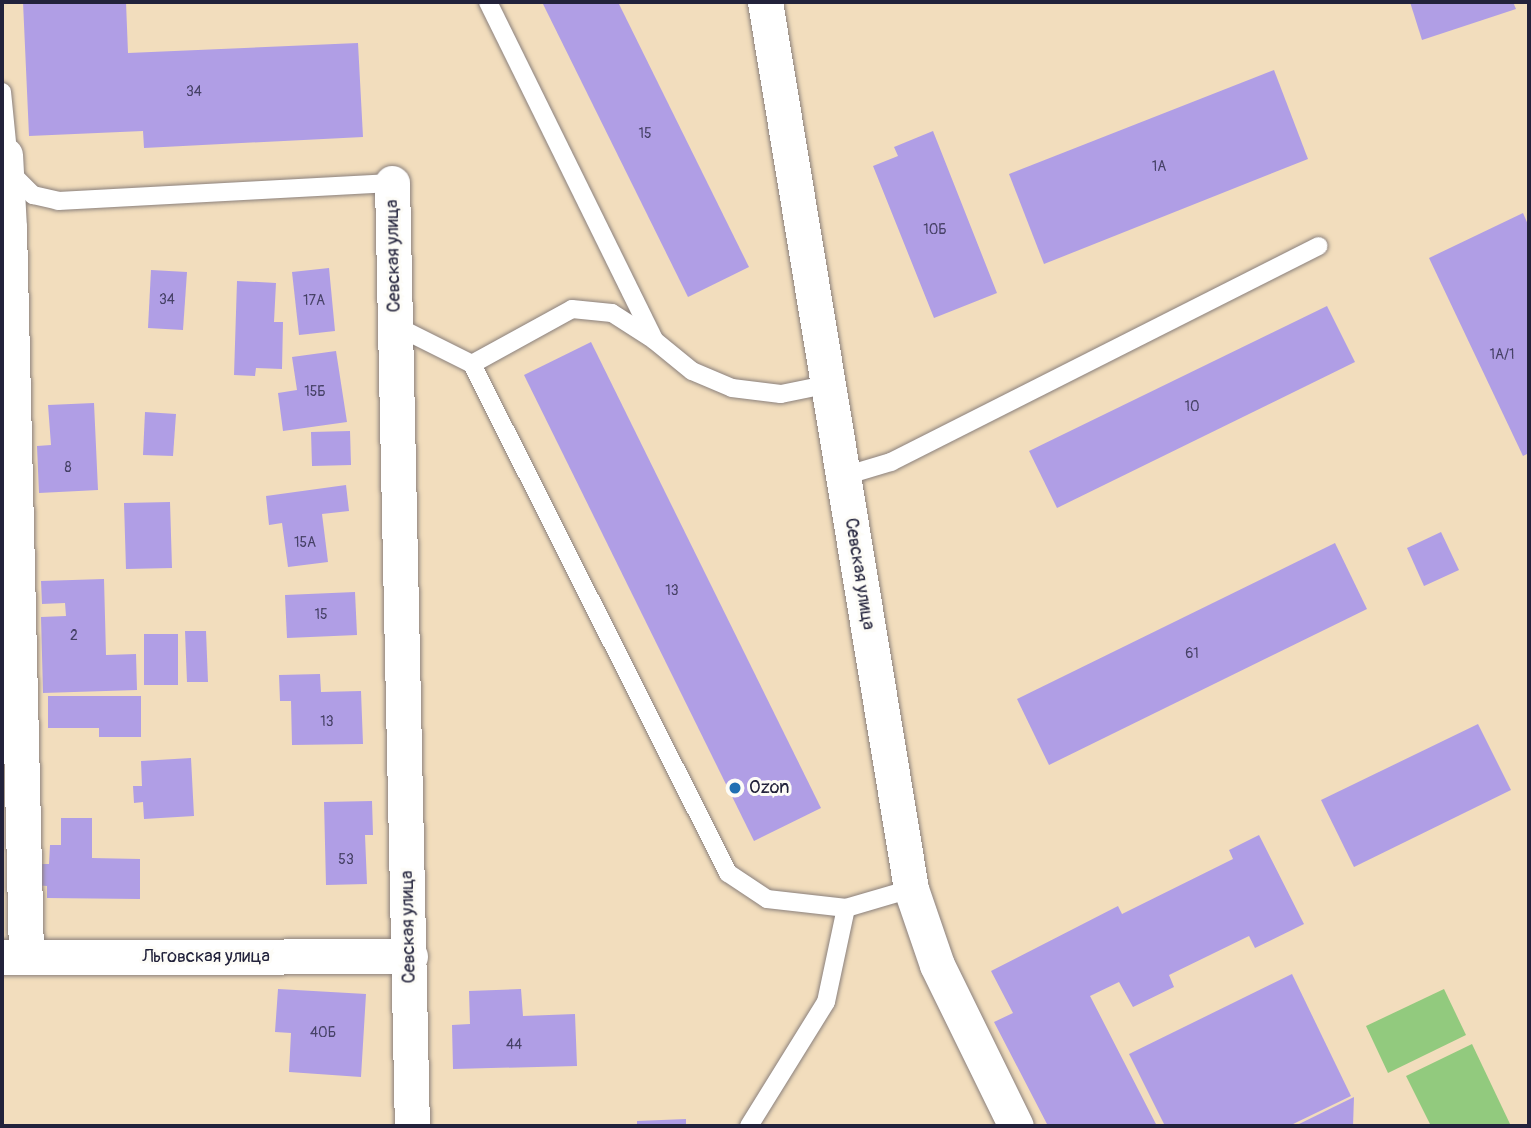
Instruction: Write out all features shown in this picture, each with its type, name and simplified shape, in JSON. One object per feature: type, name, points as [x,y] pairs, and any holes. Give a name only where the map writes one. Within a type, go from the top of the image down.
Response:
[{"type":"street","name":"Севская улица","points":[[765,2],[911,889],[937,965],[1016,1126]]},
{"type":"street","points":[[5,155],[14,957]]},
{"type":"street","name":"Севская улица","points":[[392,183],[412,1126]]},
{"type":"street","name":"Льговская улица","points":[[14,957],[410,956]]},
{"type":"lane","points":[[488,2],[654,340]]},
{"type":"lane","points":[[2,92],[5,155],[20,187],[33,195],[58,201],[392,183]]},
{"type":"lane","points":[[844,476],[891,462],[1319,246]]},
{"type":"lane","points":[[472,364],[572,309],[612,313],[654,340],[692,370],[732,388],[781,394],[830,384]]},
{"type":"lane","points":[[396,326],[472,364],[728,873],[767,899],[846,908],[911,889]]},
{"type":"lane","points":[[749,1126],[826,1002],[846,908]]},
{"type":"green space","points":[[1444,989],[1466,1035],[1388,1073],[1366,1026]]},
{"type":"green space","points":[[1472,1044],[1511,1126],[1431,1126],[1406,1076]]},
{"type":"building","points":[[23,2],[126,2],[128,53],[358,43],[363,137],[144,148],[143,131],[29,136]]},
{"type":"building","points":[[542,2],[618,2],[749,267],[688,297]]},
{"type":"building","points":[[1410,2],[1513,2],[1516,9],[1422,40]]},
{"type":"building","points":[[1274,70],[1308,159],[1044,264],[1009,174]]},
{"type":"building","points":[[933,131],[997,293],[934,318],[873,166],[898,156],[894,147]]},
{"type":"building","points":[[1523,213],[1529,227],[1529,453],[1523,456],[1429,258]]},
{"type":"building","points":[[329,268],[335,331],[299,335],[292,272]]},
{"type":"building","points":[[151,270],[187,272],[183,330],[148,328]]},
{"type":"building","points":[[237,281],[276,283],[274,322],[283,322],[282,369],[256,368],[255,376],[234,375]]},
{"type":"building","points":[[1327,306],[1355,362],[1057,508],[1029,451]]},
{"type":"building","points":[[591,342],[821,808],[754,841],[524,375]]},
{"type":"building","points":[[336,351],[347,422],[283,431],[278,393],[297,390],[292,357]]},
{"type":"building","points":[[94,403],[98,490],[39,493],[37,446],[51,445],[48,405]]},
{"type":"building","points":[[145,412],[176,414],[173,456],[143,455]]},
{"type":"building","points":[[350,431],[351,465],[312,466],[311,432]]},
{"type":"building","points":[[346,485],[349,511],[322,514],[328,562],[288,567],[282,523],[269,525],[266,496]]},
{"type":"building","points":[[170,502],[172,568],[126,569],[124,503]]},
{"type":"building","points":[[1441,532],[1459,570],[1424,586],[1407,548]]},
{"type":"building","points":[[1335,543],[1367,609],[1049,765],[1017,699]]},
{"type":"building","points":[[104,579],[106,655],[136,654],[137,690],[43,693],[41,617],[66,616],[65,603],[42,604],[41,581]]},
{"type":"building","points":[[355,592],[357,635],[287,638],[285,595]]},
{"type":"building","points":[[185,631],[206,631],[208,682],[187,682]]},
{"type":"building","points":[[144,634],[178,634],[178,685],[144,685]]},
{"type":"building","points":[[320,674],[321,692],[361,691],[363,744],[292,745],[291,701],[280,701],[279,675]]},
{"type":"building","points":[[48,696],[141,696],[141,737],[99,737],[99,728],[48,728]]},
{"type":"building","points":[[1478,724],[1511,790],[1354,867],[1321,800]]},
{"type":"building","points":[[191,758],[194,816],[144,819],[143,802],[134,803],[133,786],[142,786],[141,761]]},
{"type":"building","points":[[372,801],[373,835],[365,835],[367,884],[326,885],[324,802]]},
{"type":"building","points":[[61,818],[92,818],[92,858],[140,859],[140,899],[47,898],[47,886],[35,885],[36,864],[49,864],[50,845],[61,845]]},
{"type":"building","points":[[1259,835],[1304,924],[1255,948],[1249,936],[1169,975],[1174,987],[1133,1007],[1119,982],[1090,996],[1157,1126],[1048,1126],[994,1022],[1013,1013],[991,971],[1118,906],[1122,914],[1233,859],[1229,850]]},
{"type":"building","points":[[1292,974],[1351,1096],[1289,1126],[1165,1126],[1129,1054]]},
{"type":"building","points":[[278,989],[366,994],[361,1077],[289,1072],[291,1033],[275,1032]]},
{"type":"building","points":[[521,989],[523,1016],[575,1014],[577,1066],[453,1069],[452,1025],[470,1024],[469,991]]},
{"type":"building","points":[[1354,1097],[1353,1126],[1295,1126]]},
{"type":"building","points":[[686,1119],[686,1126],[637,1126],[637,1121]]},
{"type":"place","name":"Ozon","points":[[735,788]]}]
